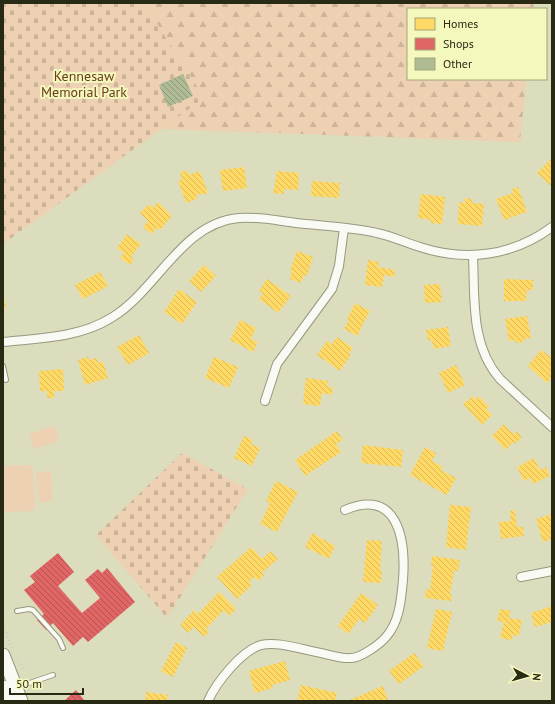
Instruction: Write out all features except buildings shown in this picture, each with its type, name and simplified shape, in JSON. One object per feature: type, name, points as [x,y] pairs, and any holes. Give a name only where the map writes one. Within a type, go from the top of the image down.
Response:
[{"type":"highway","points":[[3,655],[7,693],[21,701]]},
{"type":"street","points":[[3,342],[76,333],[112,318],[134,301],[196,235],[216,223],[229,219],[247,218],[377,233],[438,252],[473,256],[504,251],[521,245],[552,227]]},
{"type":"street","points":[[265,401],[271,378],[283,354],[332,289],[339,266],[344,228]]},
{"type":"street","points":[[473,256],[476,324],[483,354],[500,379],[552,427]]},
{"type":"street","points":[[208,701],[213,690],[234,664],[246,653],[261,646],[274,644],[351,658],[375,647],[387,636],[394,624],[401,605],[404,566],[403,544],[399,528],[394,518],[378,505],[358,505],[345,510]]},
{"type":"street","points":[[521,577],[552,571]]},
{"type":"lane","points":[[3,366],[6,380]]},
{"type":"lane","points":[[17,611],[29,608],[33,610],[59,639],[63,648]]},
{"type":"lane","points":[[7,693],[53,675]]},
{"type":"path","points":[[34,693],[35,701]]},
{"type":"green space","name":"Kennesaw Memorial Park","points":[[3,3],[144,3],[204,98],[3,244]]},
{"type":"green space","points":[[144,3],[534,3],[533,8],[407,8],[407,80],[526,80],[520,142],[161,129],[204,98]]},
{"type":"green space","points":[[54,426],[59,441],[34,449],[29,434]]},
{"type":"green space","points":[[182,453],[248,489],[167,618],[96,535]]},
{"type":"green space","points":[[29,465],[33,468],[35,507],[32,511],[3,512],[3,466]]},
{"type":"green space","points":[[49,471],[51,473],[52,501],[39,503],[36,473]]}]
